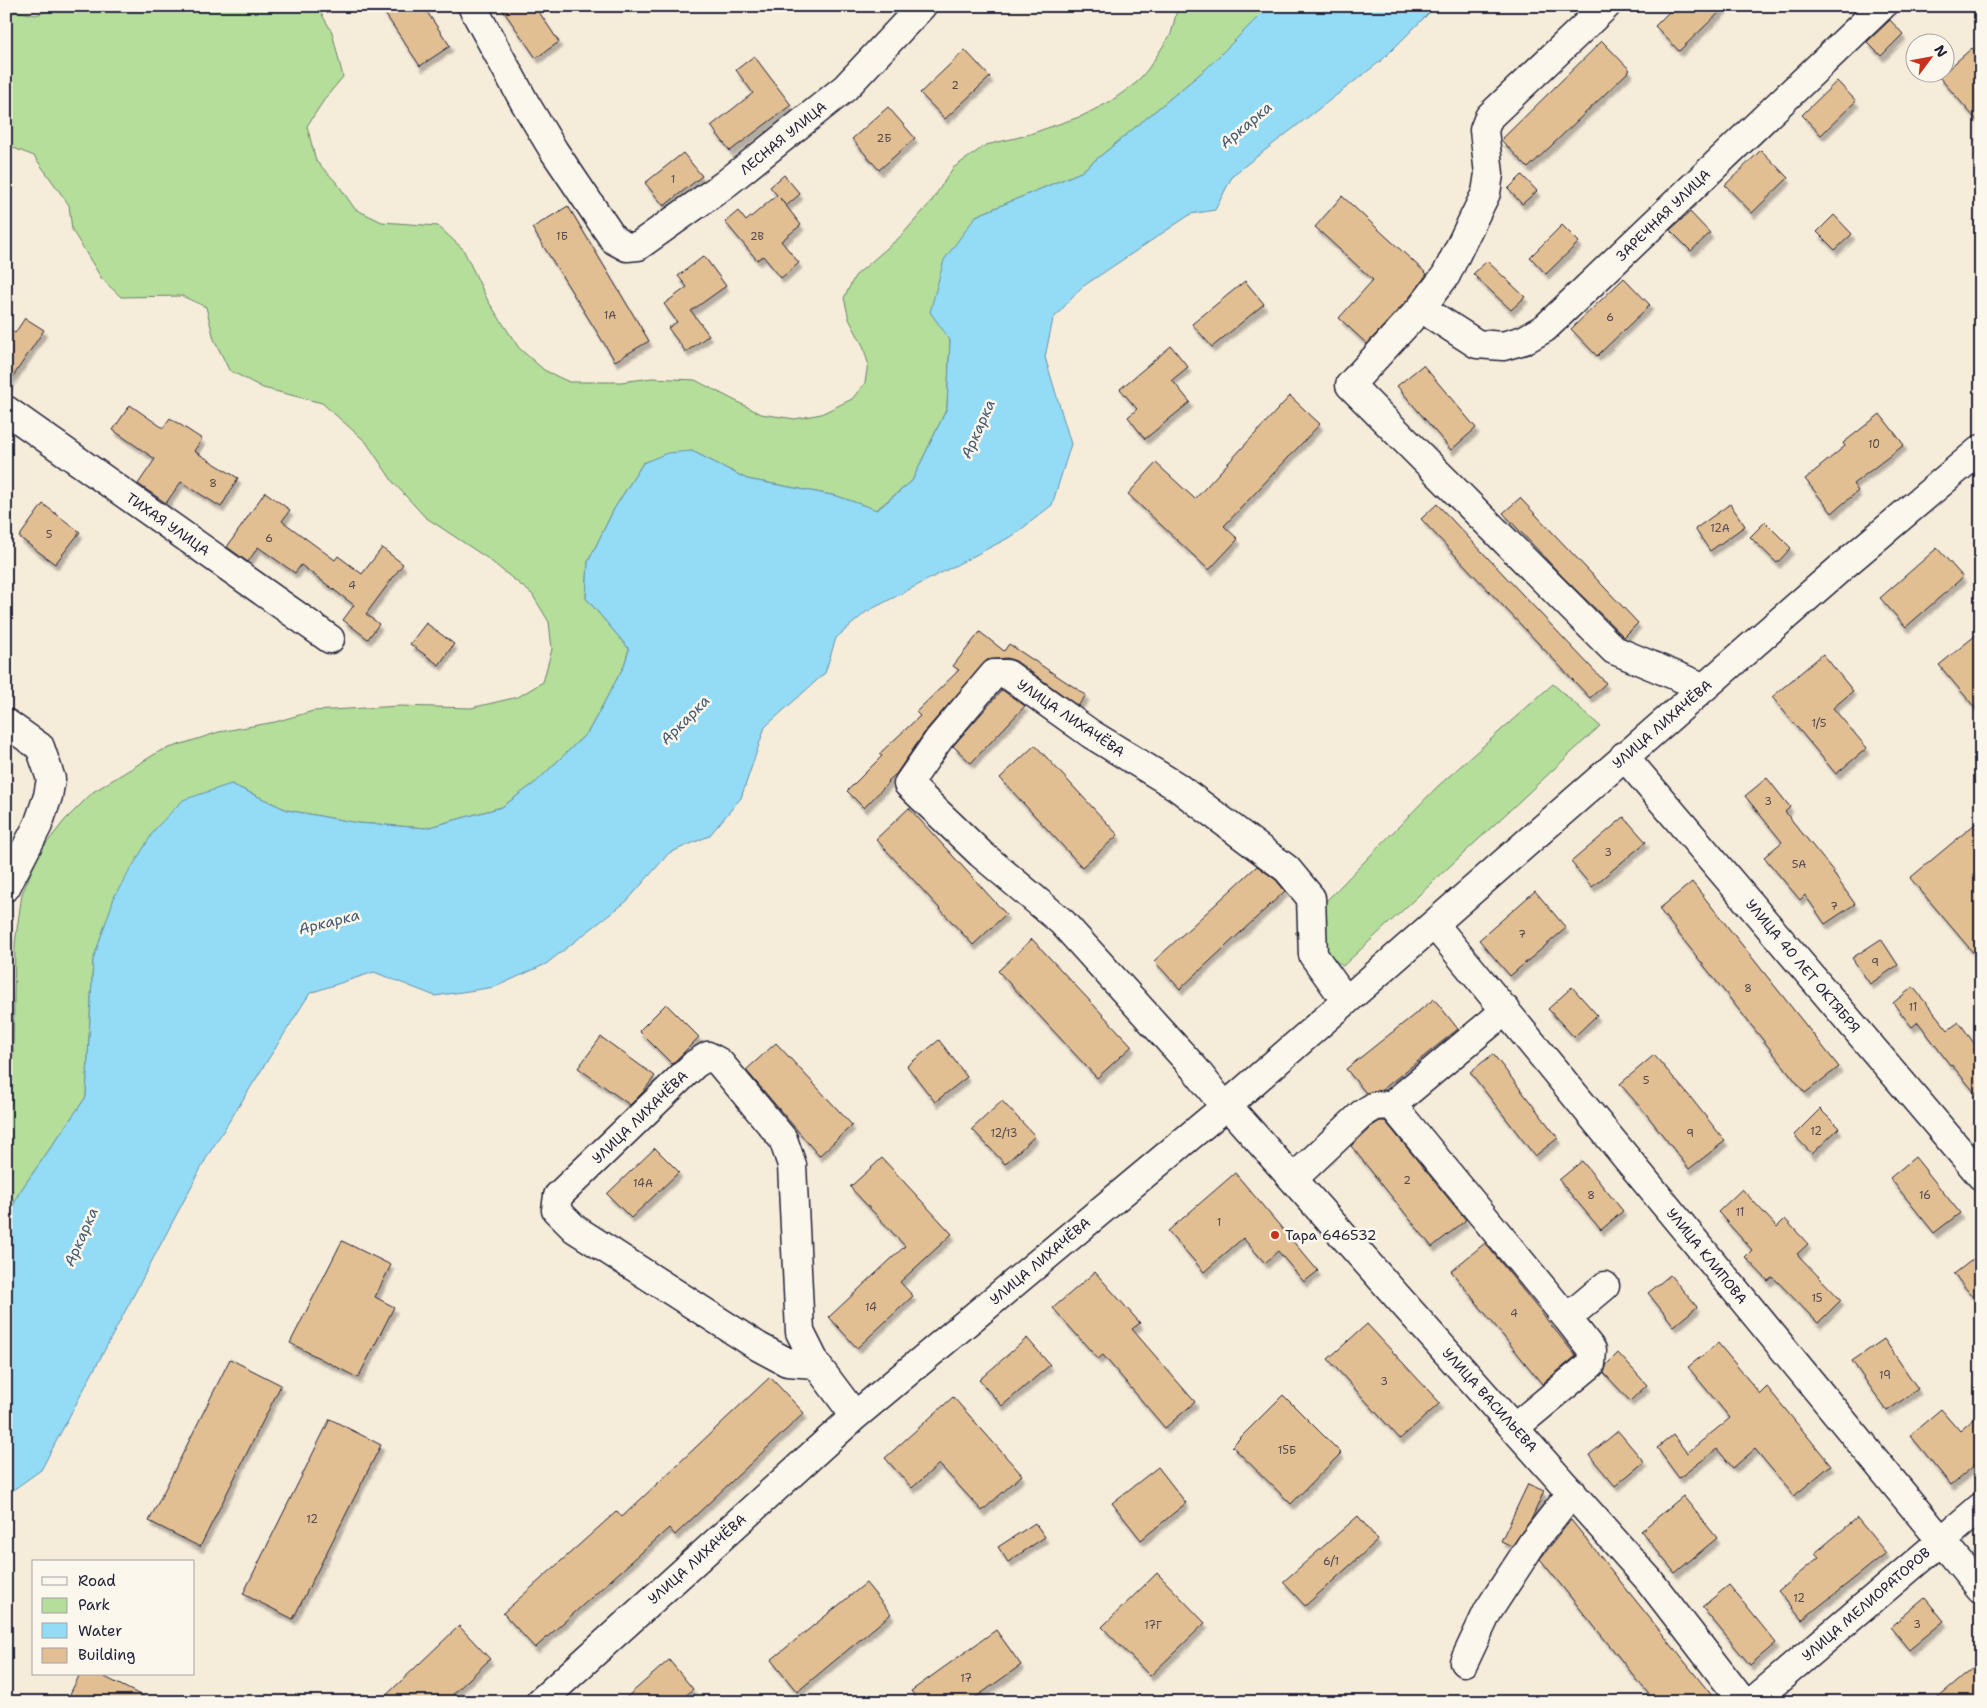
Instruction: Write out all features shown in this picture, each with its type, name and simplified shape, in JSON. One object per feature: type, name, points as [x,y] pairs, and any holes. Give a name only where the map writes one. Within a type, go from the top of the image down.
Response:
[{"type":"street","name":"ЛЕСНАЯ УЛИЦА","points":[[472,6],[525,103],[554,151],[614,240],[627,247],[638,246],[724,185],[844,88],[922,6]]},
{"type":"street","points":[[1606,6],[1489,117],[1484,130],[1489,174],[1486,193],[1446,275],[1421,308],[1350,385],[1614,650],[1704,687]]},
{"type":"street","name":"ЗАРЕЧНАЯ УЛИЦА","points":[[1421,308],[1477,344],[1502,346],[1524,340],[1546,328],[1882,6]]},
{"type":"street","name":"ТИХАЯ УЛИЦА","points":[[6,410],[330,639]]},
{"type":"street","name":"УЛИЦА ЛИХАЧЁВА","points":[[540,1702],[855,1416],[1226,1106],[1624,756],[1981,449]]},
{"type":"street","name":"УЛИЦА ЛИХАЧЁВА","points":[[1226,1106],[1195,1068],[1062,922],[980,854],[908,784],[939,739],[994,674],[1007,674],[1091,734],[1176,786],[1287,869],[1311,898],[1314,955],[1346,1001]]},
{"type":"street","points":[[6,723],[40,747],[50,779],[48,796],[38,825],[6,887]]},
{"type":"street","name":"УЛИЦА 40 ЛЕТ ОКТЯБРЯ","points":[[1624,756],[1981,1176]]},
{"type":"street","name":"УЛИЦА КЛИПОВА","points":[[1434,924],[1981,1589]]},
{"type":"street","points":[[1293,1179],[1362,1114],[1375,1106],[1392,1105],[1506,1010]]},
{"type":"street","name":"УЛИЦА ЛИХАЧЁВА","points":[[816,1364],[787,1362],[759,1348],[575,1228],[556,1210],[558,1196],[695,1064],[708,1056],[719,1062],[783,1139],[792,1165],[800,1332],[816,1364],[855,1416]]},
{"type":"street","points":[[1392,1105],[1592,1350],[1591,1364],[1514,1428]]},
{"type":"street","name":"УЛИЦА ВАСИЛЬЕВА","points":[[1226,1106],[1649,1580],[1743,1702]]},
{"type":"street","points":[[1567,1318],[1606,1286]]},
{"type":"street","points":[[1464,1662],[1488,1611],[1533,1542],[1572,1492]]},
{"type":"street","name":"УЛИЦА МЕЛИОРАТОРОВ","points":[[1752,1702],[1981,1507]]},
{"type":"green space","points":[[6,6],[10,10],[36,15],[60,6],[317,6],[332,32],[343,77],[326,97],[307,126],[316,161],[337,183],[355,209],[382,222],[438,226],[463,249],[488,301],[519,348],[544,370],[569,382],[621,382],[652,378],[695,380],[761,414],[795,419],[821,414],[852,399],[865,383],[868,363],[863,346],[849,319],[844,298],[855,276],[901,236],[931,202],[953,168],[986,145],[1024,136],[1082,116],[1111,101],[1136,83],[1148,69],[1171,34],[1178,6],[1269,6],[1206,69],[1081,172],[976,216],[950,340],[947,408],[912,481],[876,510],[837,496],[747,479],[692,451],[643,463],[614,509],[588,562],[586,598],[629,649],[624,666],[588,732],[536,782],[502,807],[426,828],[358,823],[287,810],[231,784],[93,960],[86,1097],[19,1193],[6,1222],[6,1086],[13,1056],[15,943],[22,894],[39,853],[64,821],[93,792],[160,751],[219,732],[275,722],[313,711],[400,706],[471,708],[518,697],[543,682],[552,649],[549,622],[532,594],[487,558],[425,517],[393,482],[366,442],[322,403],[263,388],[229,370],[214,339],[206,307],[182,296],[121,297],[102,279],[72,230],[69,205],[34,156],[6,145]]},
{"type":"green space","points":[[1553,684],[1600,726],[1343,966],[1295,933],[1437,787]]},
{"type":"water","name":"Аркарка","points":[[1269,6],[1436,6],[1382,60],[1233,175],[1215,210],[1191,214],[1082,287],[1053,319],[1045,357],[1071,444],[1052,505],[1014,535],[866,612],[836,638],[825,673],[765,727],[741,798],[709,836],[669,853],[627,901],[546,964],[495,987],[435,996],[374,972],[310,993],[208,1155],[41,1470],[6,1495],[6,1222],[19,1193],[86,1097],[93,960],[115,895],[155,829],[183,800],[231,784],[287,810],[358,823],[426,828],[502,807],[536,782],[588,732],[624,666],[629,649],[586,598],[588,562],[614,509],[643,463],[667,453],[692,451],[747,479],[837,496],[877,510],[912,481],[947,408],[950,340],[930,312],[944,260],[976,216],[1081,172],[1206,69]]},
{"type":"building","points":[[380,6],[423,6],[450,46],[420,66]]},
{"type":"building","points":[[500,6],[535,6],[559,42],[536,58]]},
{"type":"building","points":[[1675,6],[1726,6],[1679,51],[1655,26]]},
{"type":"building","points":[[1890,20],[1903,34],[1881,56],[1867,42]]},
{"type":"building","points":[[1602,41],[1630,70],[1528,168],[1501,140]]},
{"type":"building","points":[[1972,48],[1981,57],[1981,125],[1943,82],[1954,82],[1954,64]]},
{"type":"building","points":[[965,50],[990,77],[945,119],[920,93]]},
{"type":"building","points":[[754,56],[791,105],[730,151],[711,126],[753,93],[736,70]]},
{"type":"building","points":[[1837,81],[1856,101],[1821,135],[1802,115]]},
{"type":"building","points":[[888,107],[915,138],[879,170],[852,139]]},
{"type":"building","points":[[1761,150],[1788,178],[1752,213],[1725,185]]},
{"type":"building","points":[[683,153],[702,176],[664,206],[645,183]]},
{"type":"building","points":[[784,175],[800,194],[786,206],[801,225],[781,241],[799,263],[781,278],[763,256],[757,260],[725,222],[738,211],[746,221],[777,195],[770,187]]},
{"type":"building","points":[[1522,175],[1537,191],[1522,204],[1508,189]]},
{"type":"building","points":[[1342,196],[1427,274],[1409,298],[1367,344],[1339,318],[1373,280],[1315,227]]},
{"type":"building","points":[[568,206],[649,341],[615,361],[532,228]]},
{"type":"building","points":[[1690,212],[1710,233],[1691,251],[1670,230]]},
{"type":"building","points":[[1834,215],[1852,234],[1835,250],[1817,232]]},
{"type":"building","points":[[1562,225],[1579,242],[1546,274],[1530,257]]},
{"type":"building","points":[[704,256],[726,286],[691,311],[709,335],[686,352],[668,328],[677,322],[664,304],[687,287],[678,276]]},
{"type":"building","points":[[1487,261],[1525,297],[1511,310],[1473,274]]},
{"type":"building","points":[[1624,278],[1650,305],[1597,356],[1571,329]]},
{"type":"building","points":[[1245,281],[1264,304],[1212,347],[1192,324]]},
{"type":"building","points":[[25,318],[44,330],[6,387],[6,327],[15,333]]},
{"type":"building","points":[[1171,346],[1188,367],[1172,380],[1190,402],[1145,439],[1128,417],[1137,409],[1120,389]]},
{"type":"building","points":[[1423,365],[1476,428],[1451,450],[1397,386]]},
{"type":"building","points":[[1290,396],[1320,424],[1224,526],[1238,539],[1209,570],[1128,494],[1156,463],[1195,499]]},
{"type":"building","points":[[130,405],[163,428],[170,418],[202,439],[194,451],[238,478],[221,507],[181,482],[166,503],[138,484],[155,459],[113,430]]},
{"type":"building","points":[[1880,414],[1904,445],[1853,484],[1858,491],[1832,513],[1805,479],[1845,446],[1843,443]]},
{"type":"building","points":[[265,492],[290,510],[282,521],[335,560],[338,556],[362,574],[382,548],[403,564],[366,614],[379,624],[368,639],[343,620],[354,605],[301,565],[295,573],[258,547],[248,562],[227,547]]},
{"type":"building","points":[[1520,498],[1638,623],[1624,637],[1563,577],[1503,513]]},
{"type":"building","points":[[43,504],[80,532],[55,564],[19,537]]},
{"type":"building","points":[[1437,504],[1606,683],[1590,698],[1421,519]]},
{"type":"building","points":[[1730,504],[1745,526],[1710,551],[1695,529]]},
{"type":"building","points":[[1765,522],[1791,548],[1777,563],[1750,537]]},
{"type":"building","points":[[1937,548],[1963,577],[1906,627],[1880,598]]},
{"type":"building","points":[[426,623],[454,644],[439,665],[410,644]]},
{"type":"building","points":[[1981,631],[1981,715],[1939,665]]},
{"type":"building","points":[[980,632],[1004,651],[1009,644],[1086,695],[1078,706],[1016,661],[1007,658],[987,660],[927,729],[896,774],[864,808],[847,791],[882,756],[879,754],[920,716],[916,712],[959,670],[953,666]]},
{"type":"building","points":[[1823,654],[1853,691],[1833,708],[1867,748],[1836,774],[1772,697]]},
{"type":"building","points":[[1002,690],[1025,706],[971,763],[953,746]]},
{"type":"building","points":[[1035,745],[1118,835],[1082,867],[1000,778]]},
{"type":"building","points":[[1767,778],[1790,807],[1785,812],[1834,872],[1855,904],[1825,924],[1805,895],[1800,900],[1764,857],[1782,842],[1745,796]]},
{"type":"building","points":[[909,808],[1006,914],[973,945],[876,839]]},
{"type":"building","points":[[1624,817],[1646,842],[1592,887],[1571,862]]},
{"type":"building","points":[[1981,819],[1981,962],[1910,878]]},
{"type":"building","points":[[1257,866],[1276,880],[1285,891],[1180,989],[1154,961]]},
{"type":"building","points":[[1692,882],[1839,1067],[1805,1093],[1659,909]]},
{"type":"building","points":[[1535,891],[1566,928],[1510,976],[1479,940]]},
{"type":"building","points":[[1032,939],[1132,1046],[1097,1078],[998,971]]},
{"type":"building","points":[[1881,939],[1898,965],[1870,984],[1852,958]]},
{"type":"building","points":[[1572,987],[1597,1015],[1574,1037],[1548,1009]]},
{"type":"building","points":[[1913,987],[1948,1030],[1959,1022],[1981,1053],[1981,1100],[1950,1065],[1918,1022],[1912,1027],[1893,1003]]},
{"type":"building","points":[[1434,999],[1458,1029],[1382,1090],[1366,1093],[1346,1069]]},
{"type":"building","points":[[666,1004],[699,1037],[672,1064],[639,1031]]},
{"type":"building","points":[[601,1037],[655,1076],[630,1105],[578,1068]]},
{"type":"building","points":[[939,1040],[967,1077],[935,1102],[907,1066]]},
{"type":"building","points":[[776,1043],[852,1125],[819,1156],[746,1070]]},
{"type":"building","points":[[1493,1054],[1558,1138],[1535,1156],[1470,1072]]},
{"type":"building","points":[[1654,1055],[1725,1141],[1689,1169],[1620,1084]]},
{"type":"building","points":[[1002,1101],[1035,1136],[1005,1164],[972,1129]]},
{"type":"building","points":[[1820,1109],[1839,1128],[1812,1154],[1794,1135]]},
{"type":"building","points":[[1380,1121],[1385,1121],[1466,1220],[1432,1247],[1351,1146]]},
{"type":"building","points":[[655,1148],[679,1172],[631,1218],[607,1194]]},
{"type":"building","points":[[1915,1157],[1960,1213],[1934,1233],[1890,1178]]},
{"type":"building","points":[[882,1158],[952,1234],[900,1282],[913,1296],[857,1348],[829,1317],[905,1246],[850,1187]]},
{"type":"building","points":[[1582,1161],[1623,1211],[1601,1230],[1559,1180]]},
{"type":"building","points":[[1235,1173],[1318,1271],[1304,1282],[1278,1251],[1265,1263],[1243,1238],[1204,1272],[1168,1231]]},
{"type":"building","points":[[1742,1189],[1777,1227],[1785,1219],[1808,1244],[1797,1254],[1841,1300],[1818,1323],[1773,1277],[1768,1281],[1745,1257],[1752,1250],[1718,1212]]},
{"type":"building","points":[[342,1241],[391,1265],[375,1297],[394,1307],[358,1378],[290,1343]]},
{"type":"building","points":[[1485,1243],[1576,1356],[1542,1384],[1451,1271]]},
{"type":"building","points":[[1981,1253],[1981,1307],[1954,1274]]},
{"type":"building","points":[[1095,1272],[1140,1323],[1132,1329],[1195,1402],[1165,1428],[1103,1355],[1098,1359],[1053,1308]]},
{"type":"building","points":[[1670,1275],[1697,1307],[1674,1326],[1648,1293]]},
{"type":"building","points":[[1367,1324],[1440,1403],[1400,1439],[1328,1359]]},
{"type":"building","points":[[1027,1338],[1050,1365],[1002,1406],[979,1380]]},
{"type":"building","points":[[1884,1339],[1918,1389],[1887,1411],[1852,1361]]},
{"type":"building","points":[[1718,1343],[1760,1394],[1767,1387],[1831,1465],[1794,1496],[1755,1449],[1733,1468],[1717,1449],[1679,1478],[1657,1448],[1673,1435],[1687,1453],[1730,1418],[1688,1367]]},
{"type":"building","points":[[1618,1353],[1647,1385],[1630,1401],[1604,1373],[1607,1364]]},
{"type":"building","points":[[230,1359],[281,1385],[200,1547],[149,1521]]},
{"type":"building","points":[[770,1377],[804,1413],[675,1535],[669,1528],[535,1648],[503,1613],[617,1511],[622,1517]]},
{"type":"building","points":[[1283,1395],[1341,1453],[1291,1504],[1232,1446]]},
{"type":"building","points":[[953,1397],[1022,1475],[982,1511],[939,1464],[912,1488],[885,1458]]},
{"type":"building","points":[[1941,1409],[1960,1431],[1981,1413],[1981,1460],[1951,1485],[1910,1435]]},
{"type":"building","points":[[330,1419],[381,1445],[293,1619],[243,1594]]},
{"type":"building","points":[[1618,1431],[1644,1462],[1615,1486],[1589,1455]]},
{"type":"building","points":[[1158,1467],[1186,1503],[1141,1540],[1112,1503]]},
{"type":"building","points":[[1528,1484],[1544,1491],[1532,1518],[1512,1546],[1501,1541]]},
{"type":"building","points":[[1683,1496],[1717,1538],[1675,1573],[1641,1531]]},
{"type":"building","points":[[1358,1516],[1378,1540],[1305,1606],[1283,1582]]},
{"type":"building","points":[[1857,1518],[1886,1553],[1802,1620],[1778,1591],[1819,1557],[1815,1553]]},
{"type":"building","points":[[1571,1520],[1717,1702],[1655,1702],[1540,1559]]},
{"type":"building","points":[[1035,1523],[1045,1537],[1008,1562],[998,1547]]},
{"type":"building","points":[[1157,1573],[1205,1623],[1150,1676],[1102,1627]]},
{"type":"building","points":[[866,1583],[891,1614],[797,1692],[771,1660]]},
{"type":"building","points":[[1729,1585],[1776,1643],[1750,1665],[1702,1607]]},
{"type":"building","points":[[1925,1598],[1944,1621],[1909,1650],[1890,1627]]},
{"type":"building","points":[[459,1626],[490,1659],[445,1702],[379,1702]]},
{"type":"building","points":[[996,1630],[1021,1665],[969,1702],[919,1702],[911,1691]]},
{"type":"building","points":[[669,1660],[693,1689],[679,1702],[621,1702]]},
{"type":"building","points":[[1981,1661],[1981,1702],[1932,1702]]},
{"type":"building","points":[[79,1676],[103,1676],[154,1702],[66,1702]]},
{"type":"place","name":"Тара 646532","points":[[1275,1235]]}]
